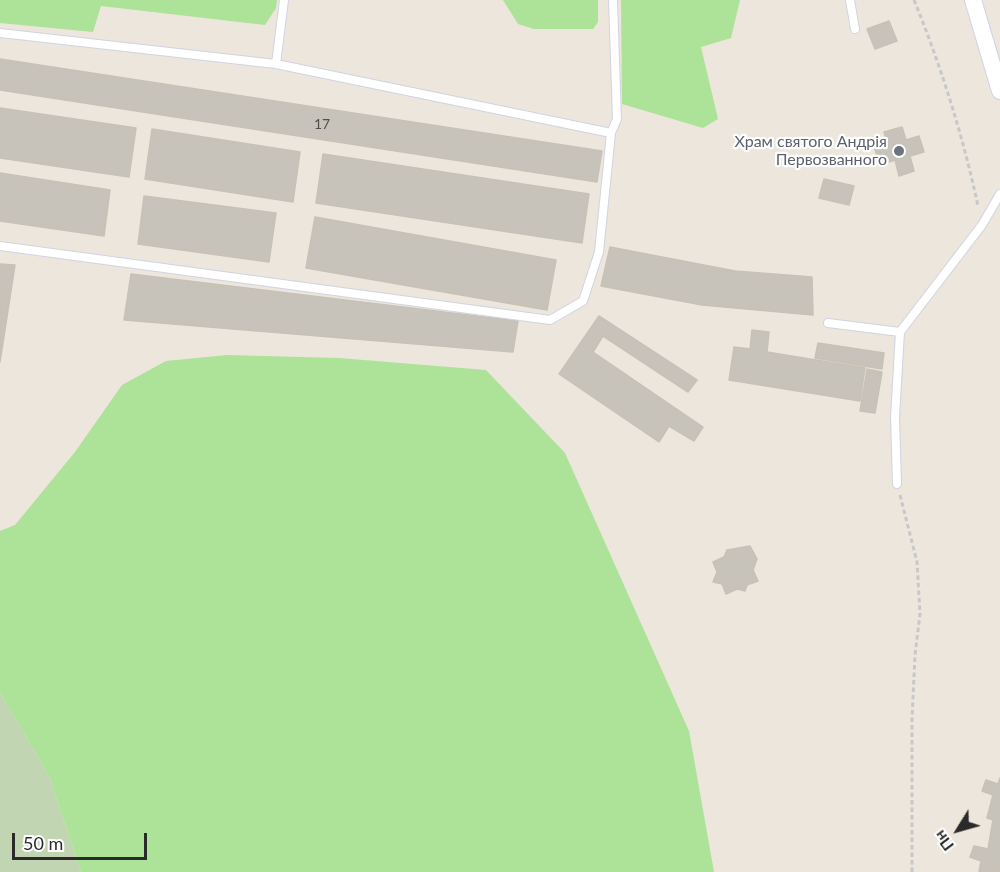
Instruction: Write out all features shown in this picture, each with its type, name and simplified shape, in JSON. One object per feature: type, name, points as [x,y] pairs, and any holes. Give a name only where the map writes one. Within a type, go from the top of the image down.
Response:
[{"type":"street","points":[[973,0],[1000,91]]},
{"type":"lane","points":[[276,64],[284,0]]},
{"type":"lane","points":[[0,246],[550,320],[583,301],[599,252],[611,133],[617,119],[613,0]]},
{"type":"lane","points":[[850,0],[855,29]]},
{"type":"lane","points":[[0,33],[276,64],[611,133]]},
{"type":"lane","points":[[897,484],[895,417],[900,332],[982,225],[1000,194]]},
{"type":"lane","points":[[828,323],[900,332]]},
{"type":"path","points":[[915,0],[968,160],[982,225]]},
{"type":"path","points":[[897,484],[917,562],[920,614],[915,655],[912,720],[912,872]]},
{"type":"green space","points":[[0,0],[277,0],[276,8],[265,25],[101,6],[93,32],[0,23]]},
{"type":"green space","points":[[503,0],[598,0],[598,22],[593,29],[534,29],[518,24]]},
{"type":"green space","points":[[621,0],[740,0],[731,38],[701,47],[718,119],[703,128],[622,104]]},
{"type":"green space","points":[[227,355],[339,358],[486,370],[565,453],[689,731],[714,872],[81,872],[49,776],[0,692],[0,531],[15,525],[75,452],[122,385],[166,361]]},
{"type":"green space","points":[[0,692],[49,776],[81,872],[0,872]]},
{"type":"building","points":[[889,21],[897,41],[875,49],[867,29]]},
{"type":"building","points":[[0,59],[602,151],[597,182],[0,90]]},
{"type":"building","points":[[0,108],[136,128],[129,177],[0,158]]},
{"type":"building","name":"Храм святого Андрія Первозванного","points":[[902,127],[906,140],[919,136],[924,152],[910,156],[914,171],[899,176],[895,160],[879,165],[875,149],[888,146],[884,132]]},
{"type":"building","points":[[152,129],[300,152],[293,202],[145,179]]},
{"type":"building","points":[[323,154],[589,194],[582,243],[316,203]]},
{"type":"building","points":[[0,173],[110,190],[104,236],[0,221]]},
{"type":"building","points":[[824,179],[854,186],[849,205],[819,198]]},
{"type":"building","points":[[144,196],[276,213],[269,262],[138,244]]},
{"type":"building","points":[[315,217],[556,260],[547,310],[306,268]]},
{"type":"building","points":[[610,247],[735,271],[812,277],[813,315],[702,305],[601,286]]},
{"type":"building","points":[[0,264],[15,265],[0,362]]},
{"type":"building","points":[[131,274],[518,321],[513,352],[124,320]]},
{"type":"building","points":[[599,316],[697,380],[688,392],[603,336],[593,352],[703,427],[694,441],[669,426],[659,442],[559,374]]},
{"type":"building","points":[[752,330],[769,332],[767,352],[865,368],[860,401],[729,380],[734,347],[750,349]]},
{"type":"building","points":[[818,343],[884,353],[882,369],[815,358]]},
{"type":"building","points":[[867,369],[882,372],[875,413],[860,411]]},
{"type":"building","points":[[750,546],[757,559],[753,570],[758,581],[747,585],[745,591],[737,589],[726,594],[722,584],[713,582],[717,572],[713,562],[724,557],[727,550]]},
{"type":"building","points":[[1000,778],[1000,872],[979,872],[981,861],[970,857],[974,846],[988,849],[993,820],[987,818],[993,795],[982,791],[986,780],[998,784]]},
{"type":"place","name":"Храм святого Андрія Первозванного","points":[[899,151]]}]
